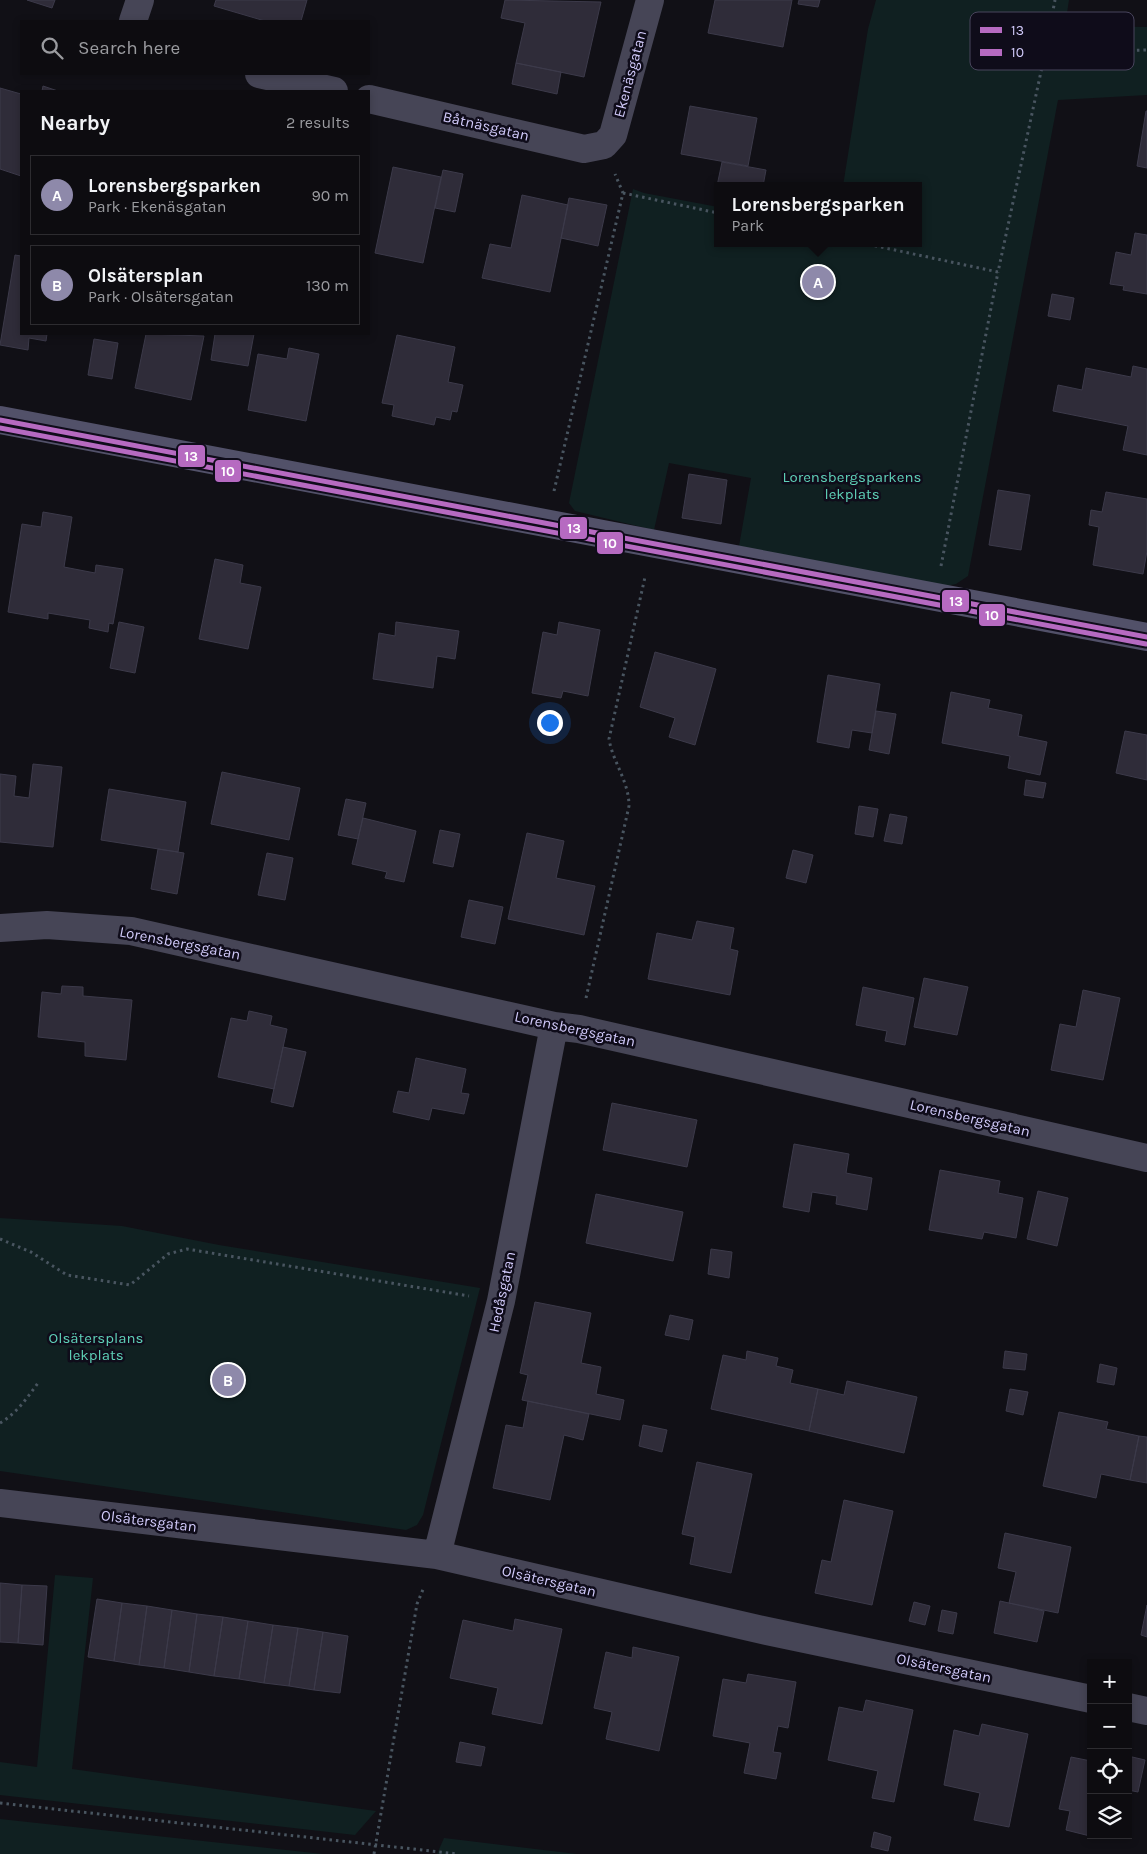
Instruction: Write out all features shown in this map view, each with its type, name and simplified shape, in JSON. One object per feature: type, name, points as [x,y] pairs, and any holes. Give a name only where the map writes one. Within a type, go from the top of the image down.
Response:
[{"type":"street","points":[[134,20],[140,0]]},
{"type":"street","name":"Ekenäsgatan","points":[[604,146],[613,135],[650,0]]},
{"type":"street","points":[[262,75],[330,90]]},
{"type":"street","name":"Båtnäsgatan","points":[[370,99],[584,149],[604,146]]},
{"type":"street","points":[[0,420],[1147,637]]},
{"type":"street","name":"Lorensbergsgatan","points":[[0,928],[47,925],[131,931],[1147,1158]]},
{"type":"street","name":"Hedåsgatan","points":[[437,1556],[501,1301],[566,1028]]},
{"type":"street","name":"Olsätersgatan","points":[[0,1503],[437,1556],[767,1631],[1087,1698]]},
{"type":"street","points":[[1132,1708],[1147,1711]]},
{"type":"path","points":[[1134,50],[1147,50]]},
{"type":"path","points":[[935,597],[998,272],[1041,70]]},
{"type":"path","points":[[547,522],[623,193],[604,146]]},
{"type":"path","points":[[623,193],[714,212]]},
{"type":"path","points":[[881,247],[998,272]]},
{"type":"path","points":[[566,1028],[629,806],[628,786],[611,752],[609,739],[653,544]]},
{"type":"path","points":[[0,1239],[31,1252],[67,1275],[130,1285],[168,1254],[187,1249],[501,1301]]},
{"type":"path","points":[[0,1423],[7,1419],[26,1400],[38,1384]]},
{"type":"path","points":[[374,1854],[417,1604],[437,1556]]},
{"type":"path","points":[[0,1803],[458,1854]]},
{"type":"green space","name":"Lorensbergsparkens lekplats","points":[[876,0],[1069,0],[1067,12],[970,12],[970,70],[1134,70],[1134,27],[1147,27],[1147,95],[1058,100],[968,576],[956,584],[931,589],[739,546],[751,478],[669,463],[654,530],[575,511],[569,503],[633,189],[644,193],[714,206],[714,247],[922,247],[922,182],[844,182],[868,29]]},
{"type":"green space","name":"Olsätersplans lekplats","points":[[0,1218],[122,1226],[219,1245],[480,1288],[423,1515],[417,1525],[406,1530],[0,1471]]},
{"type":"green space","points":[[55,1575],[93,1578],[72,1769],[376,1811],[355,1835],[0,1795],[0,1762],[37,1767]]},
{"type":"green space","points":[[0,1819],[323,1854],[0,1854]]},
{"type":"green space","points":[[444,1838],[577,1854],[437,1854]]},
{"type":"building","points":[[27,0],[55,0],[52,8]]},
{"type":"building","points":[[216,0],[307,0],[301,20],[262,20],[214,6]]},
{"type":"building","points":[[505,0],[601,2],[584,77],[516,63],[525,23],[501,18]]},
{"type":"building","points":[[715,0],[792,0],[783,47],[708,33]]},
{"type":"building","points":[[799,0],[820,0],[818,7],[798,4]]},
{"type":"building","points":[[516,63],[561,72],[557,94],[512,84]]},
{"type":"building","points":[[43,86],[55,90],[42,90]]},
{"type":"building","points":[[0,88],[20,94],[20,176],[0,169]]},
{"type":"building","points":[[690,106],[757,118],[748,166],[681,154]]},
{"type":"building","points":[[1147,111],[1147,168],[1137,166]]},
{"type":"building","points":[[722,162],[766,170],[764,182],[718,182]]},
{"type":"building","points":[[393,167],[441,177],[423,263],[375,253]]},
{"type":"building","points":[[443,170],[463,174],[455,212],[435,208]]},
{"type":"building","points":[[522,195],[568,205],[550,292],[482,278],[490,244],[511,248]]},
{"type":"building","points":[[569,198],[607,205],[598,246],[561,238]]},
{"type":"building","points":[[1135,233],[1147,235],[1147,294],[1123,290],[1124,286],[1110,284],[1116,252],[1131,255]]},
{"type":"building","points":[[15,255],[20,256],[20,335],[47,335],[46,341],[29,338],[28,350],[0,345]]},
{"type":"building","points":[[1052,294],[1074,298],[1070,320],[1048,316]]},
{"type":"building","points":[[146,335],[204,336],[191,400],[135,388]]},
{"type":"building","points":[[215,335],[254,335],[248,366],[211,360]]},
{"type":"building","points":[[397,335],[455,347],[448,382],[463,385],[457,412],[452,411],[450,420],[436,417],[434,425],[392,416],[394,405],[382,403]]},
{"type":"building","points":[[94,339],[118,343],[112,379],[88,375]]},
{"type":"building","points":[[289,348],[319,354],[306,421],[248,410],[258,354],[287,359]]},
{"type":"building","points":[[1133,366],[1147,369],[1147,455],[1123,450],[1128,426],[1053,411],[1058,385],[1082,390],[1086,368],[1131,377]]},
{"type":"building","points":[[689,474],[727,480],[721,524],[682,518]]},
{"type":"building","points":[[998,490],[1030,495],[1021,550],[989,545]]},
{"type":"building","points":[[1106,492],[1147,499],[1147,551],[1143,574],[1093,565],[1099,527],[1089,525],[1091,510],[1102,512]]},
{"type":"building","points":[[43,512],[72,517],[64,567],[95,573],[96,565],[123,569],[113,624],[109,623],[108,632],[89,628],[90,620],[48,613],[48,619],[8,612],[22,524],[41,527]]},
{"type":"building","points":[[215,559],[243,565],[240,583],[261,587],[248,649],[199,639]]},
{"type":"building","points":[[119,622],[144,627],[135,673],[110,668]]},
{"type":"building","points":[[396,622],[459,631],[455,659],[437,656],[433,688],[373,679],[379,633],[395,636]]},
{"type":"building","points":[[559,622],[600,630],[588,696],[563,691],[561,698],[532,693],[543,632],[557,635]]},
{"type":"building","points":[[655,652],[716,669],[695,745],[669,737],[675,718],[640,707]]},
{"type":"building","points":[[828,675],[880,684],[872,733],[852,730],[849,748],[817,742]]},
{"type":"building","points":[[951,692],[990,700],[988,708],[1022,715],[1018,736],[1047,742],[1040,775],[1008,768],[1010,756],[942,743]]},
{"type":"building","points":[[876,711],[896,714],[889,754],[869,750]]},
{"type":"building","points":[[1125,731],[1147,735],[1147,780],[1116,773]]},
{"type":"building","points":[[33,764],[62,767],[53,847],[0,842],[0,774],[16,776],[14,796],[29,798]]},
{"type":"building","points":[[222,772],[300,788],[289,840],[211,824]]},
{"type":"building","points":[[1026,780],[1046,783],[1043,798],[1024,795]]},
{"type":"building","points":[[109,789],[186,802],[178,852],[101,840]]},
{"type":"building","points":[[346,799],[366,803],[358,839],[338,835]]},
{"type":"building","points":[[859,806],[878,809],[873,837],[855,834]]},
{"type":"building","points":[[890,814],[907,817],[902,844],[884,841]]},
{"type":"building","points":[[363,818],[416,831],[404,882],[385,878],[387,872],[352,864]]},
{"type":"building","points":[[440,830],[460,834],[453,867],[433,863]]},
{"type":"building","points":[[527,833],[564,841],[556,878],[595,886],[584,935],[508,919]]},
{"type":"building","points":[[158,849],[184,853],[177,894],[151,889]]},
{"type":"building","points":[[793,850],[813,855],[806,883],[786,878]]},
{"type":"building","points":[[267,853],[293,858],[285,900],[258,895]]},
{"type":"building","points":[[469,900],[503,907],[495,944],[461,937]]},
{"type":"building","points":[[697,921],[734,928],[730,949],[738,951],[730,995],[648,979],[657,933],[692,940]]},
{"type":"building","points":[[924,978],[968,987],[957,1035],[914,1027]]},
{"type":"building","points":[[62,986],[83,987],[83,996],[132,1000],[126,1060],[85,1056],[85,1042],[38,1037],[42,992],[61,994]]},
{"type":"building","points":[[863,987],[914,998],[905,1045],[885,1041],[887,1031],[856,1025]]},
{"type":"building","points":[[1083,990],[1120,998],[1103,1080],[1051,1070],[1060,1024],[1076,1027]]},
{"type":"building","points":[[249,1011],[272,1016],[270,1025],[287,1029],[274,1089],[218,1077],[231,1018],[247,1021]]},
{"type":"building","points":[[283,1047],[306,1052],[293,1107],[271,1102]]},
{"type":"building","points":[[416,1058],[466,1069],[461,1093],[469,1094],[464,1114],[432,1108],[429,1120],[393,1112],[398,1091],[409,1093]]},
{"type":"building","points":[[612,1103],[697,1120],[687,1167],[603,1150]]},
{"type":"building","points":[[794,1144],[849,1154],[846,1173],[872,1178],[867,1210],[836,1204],[837,1196],[812,1192],[809,1212],[783,1207]]},
{"type":"building","points":[[940,1170],[1000,1181],[998,1193],[1023,1198],[1016,1238],[984,1232],[982,1239],[929,1230]]},
{"type":"building","points":[[1038,1191],[1068,1198],[1057,1246],[1027,1239]]},
{"type":"building","points":[[596,1194],[683,1212],[673,1261],[586,1243]]},
{"type":"building","points":[[711,1249],[732,1252],[729,1278],[708,1274]]},
{"type":"building","points":[[535,1302],[591,1313],[581,1363],[601,1367],[596,1394],[624,1400],[620,1420],[522,1400],[528,1375],[520,1373]]},
{"type":"building","points":[[670,1315],[693,1320],[689,1340],[665,1335]]},
{"type":"building","points":[[747,1351],[778,1358],[776,1366],[793,1370],[790,1383],[818,1389],[809,1431],[711,1409],[723,1355],[746,1360]]},
{"type":"building","points":[[1005,1351],[1027,1354],[1025,1370],[1003,1368]]},
{"type":"building","points":[[1100,1364],[1117,1368],[1114,1385],[1097,1382]]},
{"type":"building","points":[[847,1381],[917,1397],[904,1453],[809,1431],[818,1389],[844,1395]]},
{"type":"building","points":[[1010,1389],[1028,1392],[1023,1415],[1006,1411]]},
{"type":"building","points":[[528,1401],[589,1414],[583,1440],[564,1435],[550,1500],[493,1488],[506,1425],[523,1428]]},
{"type":"building","points":[[1059,1412],[1108,1422],[1106,1429],[1139,1436],[1130,1480],[1101,1474],[1096,1498],[1043,1486]]},
{"type":"building","points":[[643,1425],[667,1430],[662,1452],[639,1446]]},
{"type":"building","points":[[1139,1436],[1147,1437],[1147,1483],[1130,1480]]},
{"type":"building","points":[[697,1462],[752,1474],[731,1573],[690,1564],[695,1537],[682,1534]]},
{"type":"building","points":[[844,1500],[893,1511],[872,1605],[815,1593],[822,1560],[831,1562]]},
{"type":"building","points":[[1005,1533],[1071,1547],[1058,1613],[1009,1603],[1016,1572],[998,1568]]},
{"type":"building","points":[[0,1583],[22,1585],[18,1643],[0,1642]]},
{"type":"building","points":[[22,1585],[47,1586],[43,1645],[18,1643]]},
{"type":"building","points":[[97,1599],[122,1603],[114,1661],[88,1657]]},
{"type":"building","points":[[1000,1601],[1044,1611],[1037,1642],[994,1633]]},
{"type":"building","points":[[914,1602],[930,1606],[925,1625],[909,1621]]},
{"type":"building","points":[[122,1603],[147,1606],[139,1665],[114,1661]]},
{"type":"building","points":[[1147,1605],[1147,1637],[1141,1635]]},
{"type":"building","points":[[147,1606],[172,1610],[164,1668],[139,1665]]},
{"type":"building","points":[[172,1610],[197,1614],[189,1672],[164,1668]]},
{"type":"building","points":[[942,1610],[957,1613],[953,1634],[938,1631]]},
{"type":"building","points":[[197,1614],[223,1617],[214,1676],[189,1672]]},
{"type":"building","points":[[223,1617],[248,1621],[239,1679],[214,1676]]},
{"type":"building","points":[[515,1619],[562,1629],[542,1724],[492,1714],[498,1688],[450,1678],[463,1620],[513,1631]]},
{"type":"building","points":[[248,1621],[273,1625],[264,1683],[239,1679]]},
{"type":"building","points":[[273,1625],[298,1628],[289,1686],[264,1683]]},
{"type":"building","points":[[298,1628],[323,1632],[314,1690],[289,1686]]},
{"type":"building","points":[[323,1632],[348,1636],[340,1693],[314,1690]]},
{"type":"building","points":[[633,1647],[679,1657],[659,1751],[606,1739],[612,1712],[594,1708],[606,1652],[632,1658]]},
{"type":"building","points":[[748,1674],[796,1682],[788,1728],[778,1726],[773,1752],[781,1753],[776,1779],[744,1773],[750,1743],[713,1736],[723,1679],[746,1683]]},
{"type":"building","points":[[866,1700],[913,1710],[894,1802],[872,1798],[878,1771],[828,1760],[839,1707],[863,1712]]},
{"type":"building","points":[[982,1724],[1028,1734],[1009,1827],[974,1820],[980,1793],[944,1785],[954,1730],[979,1736]]},
{"type":"building","points":[[460,1742],[485,1747],[481,1766],[456,1762]]},
{"type":"building","points":[[1071,1757],[1087,1760],[1087,1835],[1066,1830],[1070,1811],[1059,1809]]},
{"type":"building","points":[[1132,1757],[1145,1760],[1138,1792],[1132,1791]]},
{"type":"building","points":[[874,1832],[891,1837],[888,1851],[871,1847]]},
{"type":"transit line","name":"13","points":[[0,420],[1147,637]]},
{"type":"transit line","name":"10","points":[[0,428],[1146,644]]},
{"type":"place","name":"Lorensbergsparken","points":[[818,282]]},
{"type":"place","name":"Olsätersplan","points":[[228,1380]]}]
